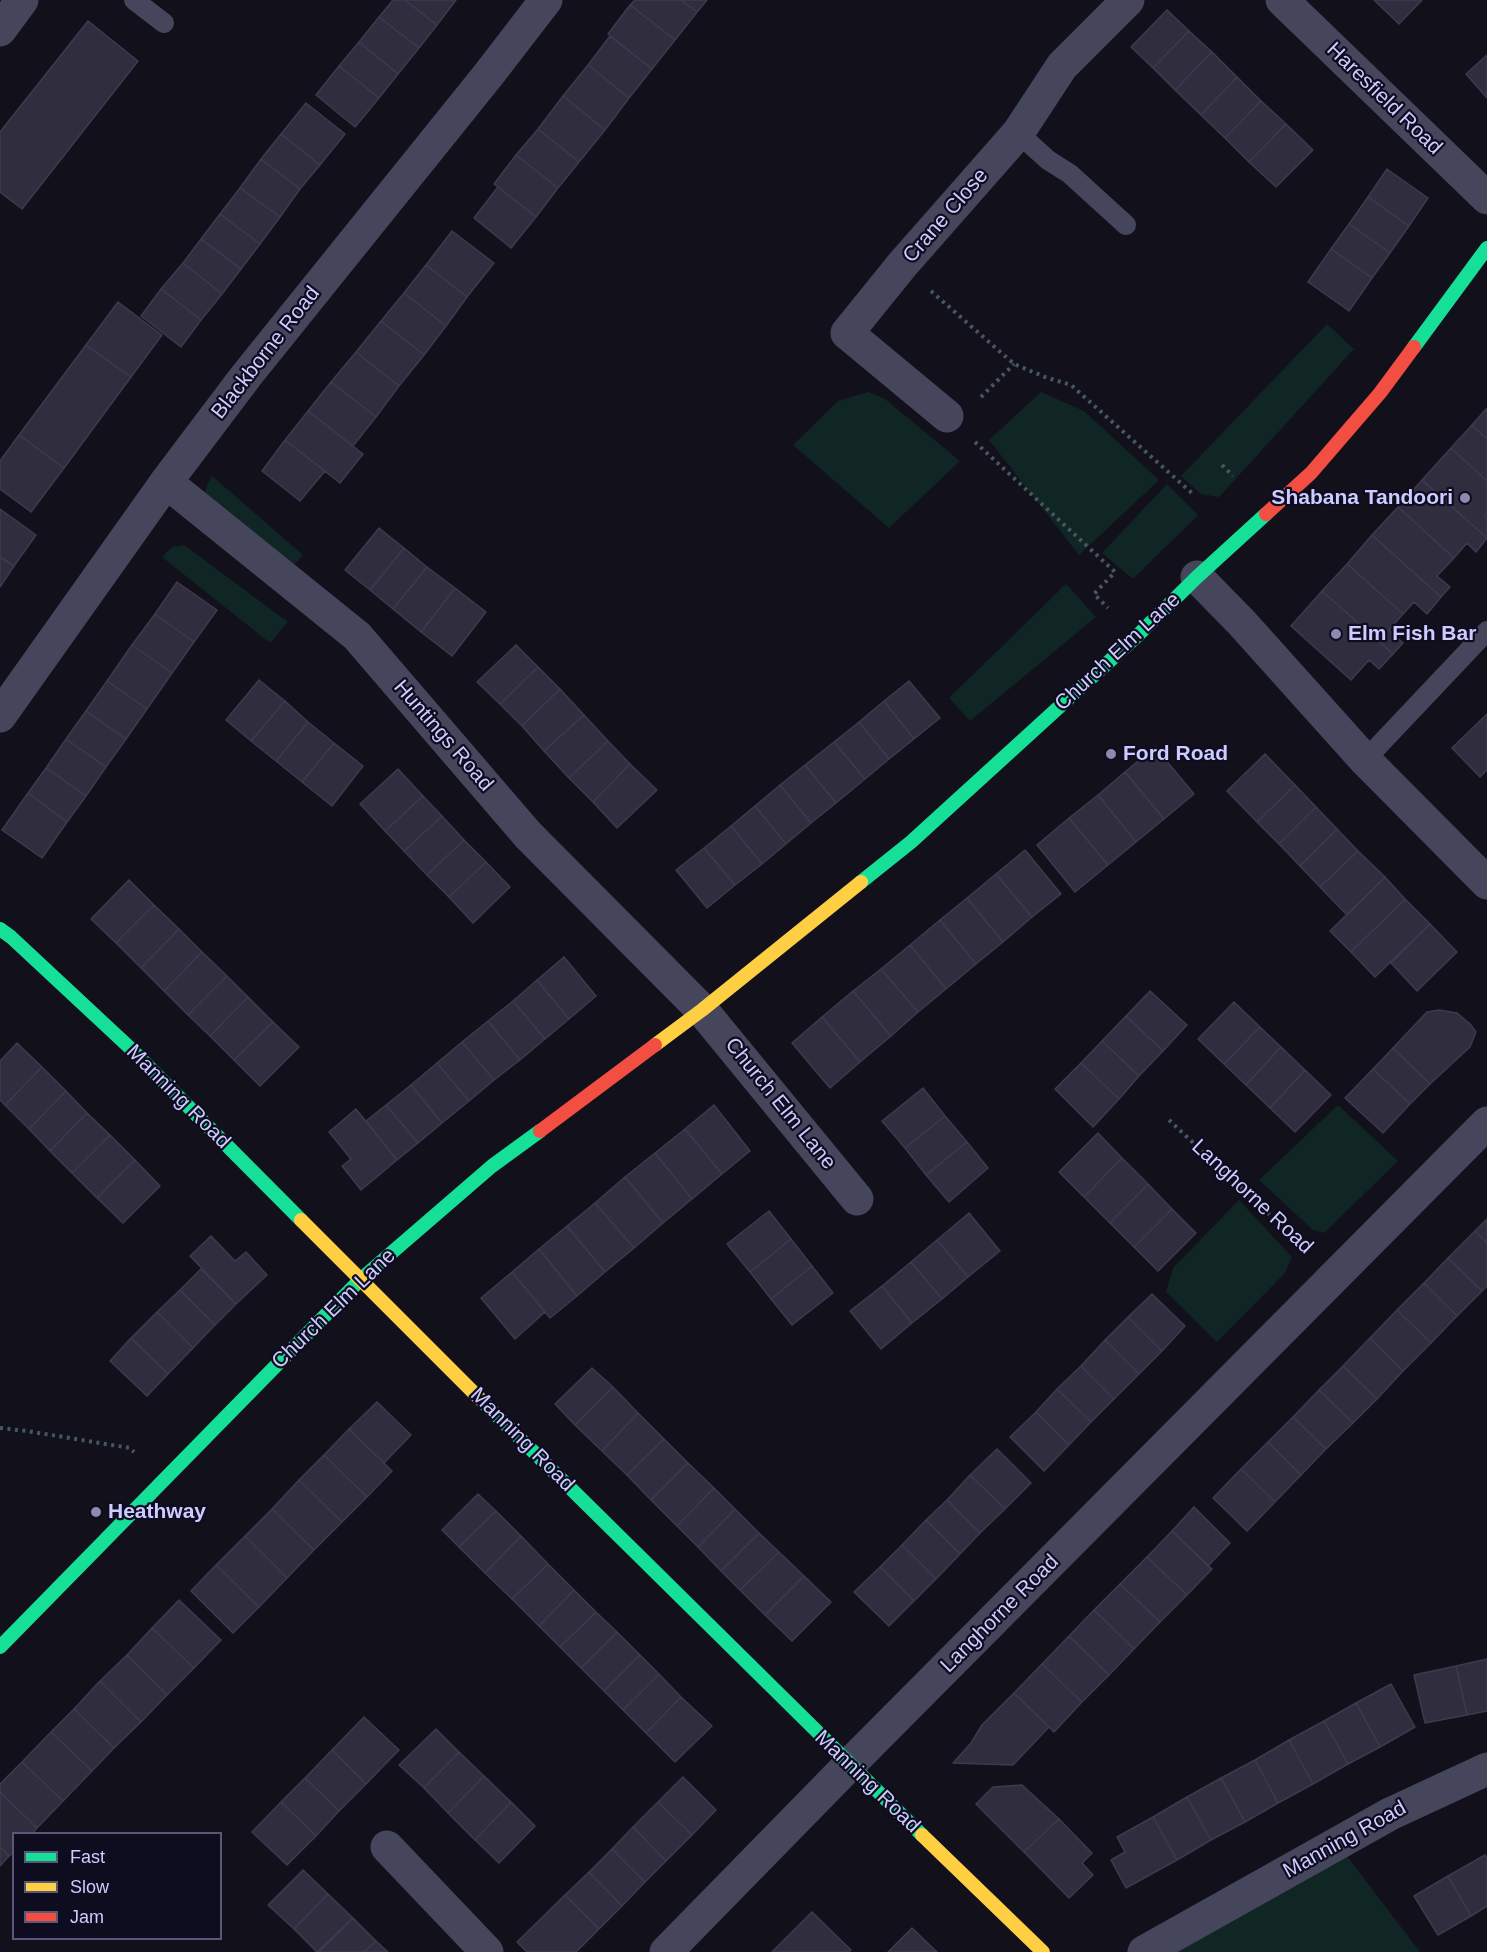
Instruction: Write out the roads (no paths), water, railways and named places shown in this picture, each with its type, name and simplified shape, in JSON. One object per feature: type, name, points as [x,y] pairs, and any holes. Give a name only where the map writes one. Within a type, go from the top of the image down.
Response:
[{"type":"street","points":[[0,30],[22,0]]},
{"type":"street","name":"Blackborne Road","points":[[0,716],[166,482],[246,376],[546,0]]},
{"type":"street","name":"Crane Close","points":[[947,416],[847,333],[1018,133],[1062,66],[1128,0]]},
{"type":"street","name":"Haresfield Road","points":[[1282,0],[1487,198]]},
{"type":"street","name":"Church Elm Lane","points":[[0,1647],[360,1280],[492,1166],[702,1010],[910,842],[1137,636],[1197,577],[1311,473],[1380,393],[1487,248]]},
{"type":"street","name":"Huntings Road","points":[[166,482],[357,636],[528,835],[702,1010]]},
{"type":"street","points":[[1197,577],[1242,623],[1365,760],[1487,883]]},
{"type":"street","name":"Manning Road","points":[[0,930],[11,937],[129,1047],[360,1280],[849,1765],[1043,1952]]},
{"type":"street","name":"Church Elm Lane","points":[[702,1010],[857,1199]]},
{"type":"street","name":"Langhorne Road","points":[[666,1952],[1487,1123]]},
{"type":"street","name":"Manning Road","points":[[1144,1952],[1390,1814],[1487,1769]]},
{"type":"street","points":[[387,1847],[487,1952]]},
{"type":"lane","points":[[134,0],[164,23]]},
{"type":"lane","points":[[1018,133],[1048,160],[1070,174],[1126,225]]},
{"type":"lane","points":[[1365,760],[1487,631]]},
{"type":"place","name":"Shabana Tandoori","points":[[1465,498]]},
{"type":"place","name":"Elm Fish Bar","points":[[1336,634]]},
{"type":"place","name":"Ford Road","points":[[1111,754]]},
{"type":"place","name":"Heathway","points":[[96,1512]]}]
